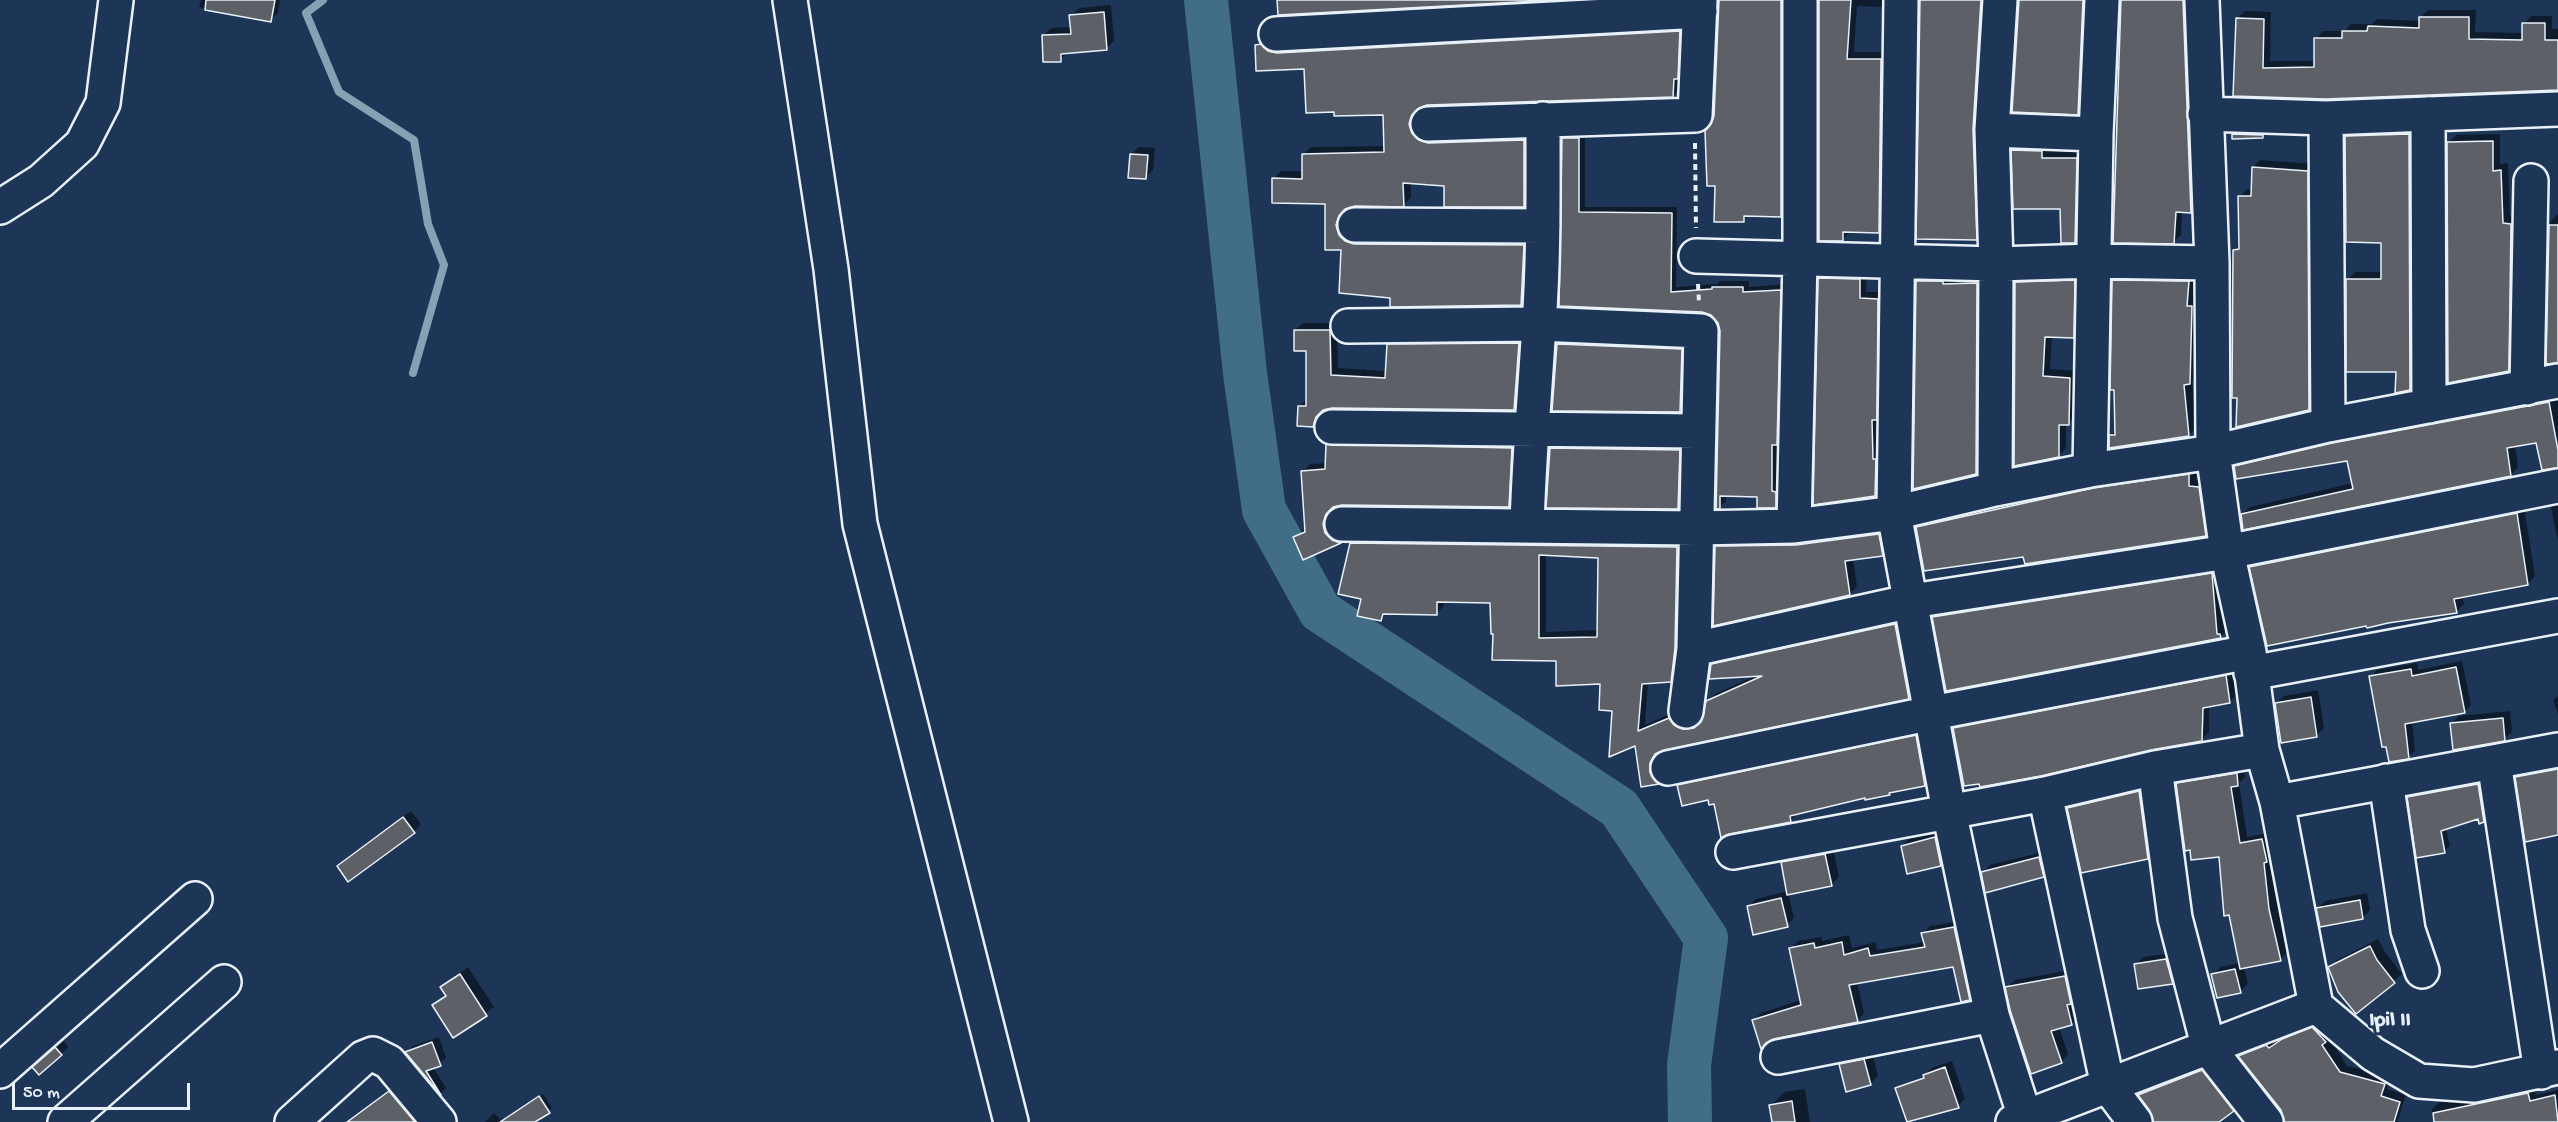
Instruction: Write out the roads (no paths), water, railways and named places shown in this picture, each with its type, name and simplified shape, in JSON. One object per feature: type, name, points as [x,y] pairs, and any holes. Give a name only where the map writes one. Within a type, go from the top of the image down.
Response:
[{"type":"street","points":[[0,207],[40,181],[82,144],[103,103],[116,0]]},
{"type":"street","points":[[790,0],[831,269],[860,525],[1011,1122]]},
{"type":"street","points":[[1794,526],[1800,258],[1800,0]]},
{"type":"street","points":[[1901,0],[1894,513],[1949,811],[1992,1015],[2022,1120],[2316,1006]]},
{"type":"street","points":[[1995,489],[1996,264],[1992,130],[2000,0]]},
{"type":"street","points":[[2090,470],[2096,134],[2102,0]]},
{"type":"street","points":[[2202,0],[2212,263],[2213,452],[2226,552],[2250,663],[2262,750],[2277,802],[2316,1006],[2373,1054],[2419,1081],[2474,1085],[2549,1070],[2494,762]]},
{"type":"street","points":[[1276,34],[1700,6],[1695,115],[1428,124]]},
{"type":"street","points":[[2205,114],[2326,118],[2558,109]]},
{"type":"street","points":[[2428,114],[2429,406]]},
{"type":"street","points":[[2326,118],[2328,425]]},
{"type":"street","points":[[1527,525],[1530,429],[1539,324],[1543,226],[1543,119]]},
{"type":"street","points":[[1992,130],[2096,134]]},
{"type":"street","points":[[1342,525],[1696,528],[1794,526],[1894,513],[2090,470],[2213,452],[2328,425],[2543,384],[2531,181]]},
{"type":"street","points":[[1355,225],[1543,226]]},
{"type":"street","points":[[1696,256],[1996,264],[2094,261],[2212,263]]},
{"type":"street","points":[[1348,326],[1539,324],[1701,331],[1694,649],[1686,711]]},
{"type":"street","points":[[1332,427],[1697,431]]},
{"type":"street","points":[[1694,649],[1912,601],[2226,552],[2558,486]]},
{"type":"street","points":[[1668,768],[1932,713],[2558,616]]},
{"type":"street","points":[[1733,852],[2045,794],[2155,768],[2262,750]]},
{"type":"street","points":[[2277,802],[2558,750]]},
{"type":"street","points":[[2155,768],[2175,918],[2209,1049],[2266,1122]]},
{"type":"street","points":[[2386,781],[2408,930],[2422,971]]},
{"type":"street","points":[[2045,794],[2108,1086],[2135,1122]]},
{"type":"street","points":[[0,1071],[195,899]]},
{"type":"street","points":[[65,1122],[224,981]]},
{"type":"street","points":[[1778,1057],[1992,1015]]},
{"type":"street","points":[[292,1122],[363,1058],[373,1054],[388,1062],[439,1122]]},
{"type":"waterway","points":[[323,0],[306,13],[339,92],[414,140],[428,224],[444,265],[413,373]]},
{"type":"waterway","points":[[1206,0],[1245,373],[1264,510],[1320,611],[1619,808],[1706,938],[1689,1065],[1690,1122]]},
{"type":"district","name":"Ipil II","points":[[2390,1022]]}]
